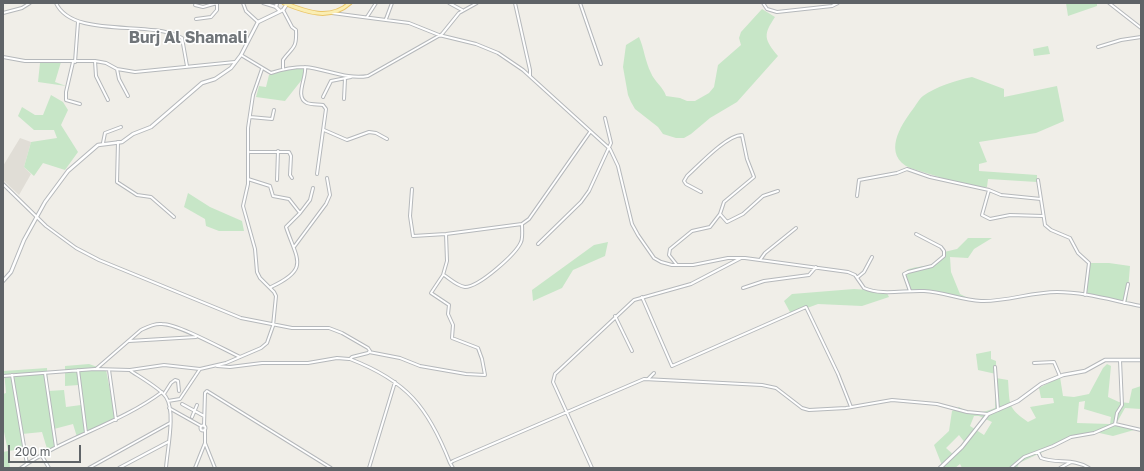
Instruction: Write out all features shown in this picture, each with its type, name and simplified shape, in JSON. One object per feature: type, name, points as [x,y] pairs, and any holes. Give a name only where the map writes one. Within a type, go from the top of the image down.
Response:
[{"type":"main road","points":[[285,4],[313,12],[332,13],[339,11],[350,3]]},
{"type":"street","points":[[3,13],[22,8],[30,3]]},
{"type":"street","points":[[56,3],[62,13],[78,22],[148,28],[175,34],[182,38],[186,66]]},
{"type":"street","points":[[195,5],[202,7],[217,3],[217,10],[211,17],[196,20]]},
{"type":"street","points":[[243,3],[246,11],[258,22]]},
{"type":"street","points":[[263,3],[281,10],[292,27],[296,30],[293,51],[283,60],[283,68]]},
{"type":"street","points":[[276,7],[277,3]]},
{"type":"street","points":[[367,17],[376,3]]},
{"type":"street","points":[[386,19],[392,3]]},
{"type":"street","points":[[449,3],[462,10]]},
{"type":"street","points":[[241,55],[262,69],[271,72],[283,68],[306,67],[352,76],[372,75],[444,32],[462,10],[477,3]]},
{"type":"street","points":[[515,3],[530,70],[530,76]]},
{"type":"street","points":[[580,3],[601,64]]},
{"type":"street","points":[[763,3],[769,10],[777,12],[832,6],[838,3]]},
{"type":"street","points":[[1109,3],[1141,28]]},
{"type":"street","points":[[3,281],[11,272],[24,240],[36,218],[63,176],[96,147],[103,144],[118,142],[151,127],[198,86],[220,76],[231,68],[241,55],[258,22],[281,10],[285,4]]},
{"type":"street","points":[[332,13],[386,19],[414,24],[439,35],[490,49],[530,76],[610,149],[616,160],[630,217],[638,235],[654,258],[665,263],[693,265],[724,258],[741,258],[848,272],[857,278],[864,288],[886,292],[937,292],[964,300],[995,301],[1039,293],[1057,292],[1085,295],[1141,306]]},
{"type":"street","points":[[78,22],[74,62],[66,92],[66,100],[80,104]]},
{"type":"street","points":[[1098,47],[1121,40],[1141,37]]},
{"type":"street","points":[[3,56],[25,61],[95,61],[106,63],[117,69],[135,72],[236,62]]},
{"type":"street","points":[[95,61],[96,76],[108,100]]},
{"type":"street","points":[[306,67],[306,74],[301,92],[307,103],[322,104],[326,107],[317,174]]},
{"type":"street","points":[[117,69],[119,79],[128,96]]},
{"type":"street","points":[[3,376],[95,369],[130,370],[164,365],[200,369],[216,366],[265,345],[273,326],[276,296],[271,287],[260,278],[257,272],[255,249],[244,209],[250,152],[248,128],[255,88],[262,69]]},
{"type":"street","points":[[323,97],[330,82],[352,76]]},
{"type":"street","points":[[344,99],[345,79]]},
{"type":"street","points":[[250,117],[272,119],[274,110]]},
{"type":"street","points":[[538,244],[581,202],[589,191],[610,149],[610,135],[605,118]]},
{"type":"street","points":[[103,144],[104,132],[121,127]]},
{"type":"street","points":[[324,130],[347,140],[369,132],[376,133],[387,139]]},
{"type":"street","points":[[412,189],[410,216],[413,236],[446,234],[522,224],[529,219],[590,132]]},
{"type":"street","points":[[677,265],[669,255],[670,249],[692,231],[710,227],[720,214],[724,202],[754,177],[747,159],[742,135],[732,137],[716,149],[687,176],[684,181],[686,184],[701,192]]},
{"type":"street","points":[[118,142],[117,180],[119,183],[137,195],[151,197],[174,217]]},
{"type":"street","points":[[250,152],[286,151],[290,154],[290,175],[292,178]]},
{"type":"street","points":[[277,180],[278,152]]},
{"type":"street","points":[[857,196],[859,180],[898,173],[907,169],[930,177],[989,190],[1001,195],[1015,198],[1042,198]]},
{"type":"street","points":[[294,247],[326,204],[330,194],[327,178]]},
{"type":"street","points":[[248,179],[270,186],[273,196],[289,199],[300,213]]},
{"type":"street","points":[[1038,180],[1045,225],[1048,228],[1070,238],[1078,253],[1088,261],[1090,268],[1085,295]]},
{"type":"street","points":[[3,184],[36,218],[89,256],[230,314],[273,326],[294,329],[329,328],[368,348],[369,352]]},
{"type":"street","points":[[271,287],[290,278],[295,273],[298,262],[286,226],[300,213],[310,200],[313,188]]},
{"type":"street","points":[[989,190],[982,215],[984,217],[990,219],[1010,215],[1043,216]]},
{"type":"street","points":[[720,214],[727,222],[743,214],[763,196],[778,191]]},
{"type":"street","points":[[443,275],[464,287],[480,280],[511,255],[522,242],[522,224]]},
{"type":"street","points":[[760,260],[765,253],[796,228]]},
{"type":"street","points":[[350,359],[369,352],[400,358],[420,366],[466,374],[484,375],[483,362],[478,349],[473,345],[452,338],[453,323],[448,314],[449,305],[431,293],[443,275],[447,262],[446,234]]},
{"type":"street","points":[[910,291],[904,274],[932,266],[944,256],[944,252],[941,247],[916,234]]},
{"type":"street","points":[[857,278],[864,272],[872,257]]},
{"type":"street","points":[[592,468],[554,382],[554,376],[628,304],[642,297],[691,284],[741,258]]},
{"type":"street","points":[[743,288],[764,281],[809,275],[816,267]]},
{"type":"street","points":[[1124,303],[1128,284]]},
{"type":"street","points":[[642,297],[672,366],[806,307],[838,374],[851,407]]},
{"type":"street","points":[[615,316],[632,351]]},
{"type":"street","points":[[95,369],[148,327],[161,324],[174,326],[240,357]]},
{"type":"street","points":[[128,342],[197,337]]},
{"type":"street","points":[[216,366],[230,367],[262,363],[308,363],[337,358],[350,359],[379,372],[395,382],[408,392],[426,411],[452,468]]},
{"type":"street","points":[[1115,424],[1117,413],[1122,405],[1120,360]]},
{"type":"street","points":[[450,463],[624,386],[648,379],[712,384],[762,385],[776,388],[802,408],[809,410],[851,407],[892,400],[948,406],[967,412],[988,414],[1018,401],[1041,384],[1060,376],[1085,371],[1101,361],[1141,360]]},
{"type":"street","points":[[1034,363],[1054,362],[1060,376]]},
{"type":"street","points":[[995,367],[998,410]]},
{"type":"street","points":[[168,401],[180,399],[200,369]]},
{"type":"street","points":[[78,370],[86,433]]},
{"type":"street","points":[[109,370],[116,420]]},
{"type":"street","points":[[130,370],[163,393],[168,401],[170,422],[166,468]]},
{"type":"street","points":[[45,373],[56,447]]},
{"type":"street","points":[[648,379],[654,373]]},
{"type":"street","points":[[12,375],[27,464]]},
{"type":"street","points":[[21,468],[56,447],[116,420],[163,393],[171,382],[175,380],[178,381],[179,391]]},
{"type":"street","points":[[369,468],[395,382]]},
{"type":"street","points":[[205,438],[201,431],[204,416],[205,393],[208,391],[331,468]]},
{"type":"street","points":[[182,404],[204,416]]},
{"type":"street","points":[[192,417],[197,405]]},
{"type":"street","points":[[169,408],[202,426],[205,430],[205,443],[195,468]]},
{"type":"street","points":[[940,468],[962,447],[988,414]]},
{"type":"street","points":[[89,468],[170,422]]},
{"type":"street","points":[[1011,468],[1022,458],[1073,436],[1094,433],[1115,424],[1141,430]]},
{"type":"street","points":[[201,431],[205,430]]},
{"type":"street","points":[[119,468],[168,442]]},
{"type":"street","points":[[205,443],[215,468]]},
{"type":"street","points":[[1038,452],[1041,458],[1046,460],[1072,462],[1089,468]]},
{"type":"street","points":[[42,456],[49,468]]},
{"type":"street","points":[[1060,468],[1072,462]]},
{"type":"shaded area","points":[[20,138],[31,142],[24,167],[31,174],[19,195],[3,180],[3,166]]},
{"type":"green space","points":[[1066,3],[1097,3],[1097,6],[1068,16]]},
{"type":"green space","points":[[762,9],[775,17],[768,28],[767,37],[770,45],[778,56],[737,102],[710,118],[684,138],[676,138],[663,134],[658,127],[635,109],[628,95],[623,67],[626,45],[639,37],[651,73],[666,96],[680,98],[687,101],[695,101],[709,93],[714,87],[718,65],[741,45],[739,38],[741,32]]},
{"type":"green space","points":[[1048,46],[1050,54],[1034,56],[1033,49]]},
{"type":"green space","points":[[61,62],[55,82],[66,86],[38,82],[40,63]]},
{"type":"green space","points":[[304,68],[304,77],[285,101],[256,97],[259,86],[266,87],[269,75],[283,70]]},
{"type":"green space","points":[[972,77],[1004,89],[1004,97],[1057,86],[1064,121],[1036,133],[979,142],[987,162],[979,164],[979,171],[1037,175],[1037,182],[988,179],[987,187],[971,187],[910,168],[897,156],[895,148],[899,132],[919,100],[928,93],[940,87]]},
{"type":"green space","points":[[51,95],[63,102],[68,110],[61,125],[78,152],[65,170],[43,163],[34,176],[24,167],[31,142],[57,138],[54,130],[34,130],[18,116],[22,107],[35,115],[43,115]]},
{"type":"green space","points":[[188,193],[210,207],[242,221],[244,231],[219,231],[206,226],[205,219],[184,207]]},
{"type":"green space","points":[[968,238],[992,238],[974,249],[968,258],[950,257],[951,272],[960,294],[972,300],[931,291],[908,291],[905,280],[907,270],[928,266],[937,262],[944,252],[957,249]]},
{"type":"green space","points":[[608,242],[605,256],[573,270],[562,288],[533,301],[532,290],[594,245]]},
{"type":"green space","points":[[1087,263],[1109,263],[1130,266],[1127,302],[1086,293],[1089,269]]},
{"type":"green space","points":[[854,289],[886,291],[889,297],[862,306],[818,304],[791,314],[784,301],[792,294]]},
{"type":"green space","points":[[991,351],[991,359],[996,361],[996,374],[978,370],[976,354]]},
{"type":"green space","points":[[89,364],[106,370],[116,420],[77,437],[73,424],[54,429],[56,447],[48,452],[42,432],[22,434],[24,449],[8,451],[3,427],[3,394],[6,393],[4,371],[47,368],[48,391],[64,390],[66,407],[81,405],[79,385],[65,386],[65,366]]},
{"type":"green space","points":[[1107,364],[1111,366],[1108,397],[1119,402],[1129,403],[1132,389],[1141,386],[1141,409],[1125,408],[1116,424],[1134,430],[1113,436],[1095,432],[1075,437],[1019,463],[1017,468],[962,468],[960,464],[955,468],[943,468],[934,445],[949,431],[952,411],[959,407],[963,410],[972,412],[986,411],[995,408],[996,378],[1008,380],[1011,405],[1016,413],[1028,422],[1036,418],[1030,407],[1054,403],[1053,398],[1041,398],[1039,388],[1060,377],[1063,396],[1074,397],[1089,394],[1103,368]],"holes":[[[1085,401],[1084,409],[1111,417],[1110,424],[1077,423],[1079,402]],[[974,416],[979,416],[992,422],[984,435],[970,426]],[[959,435],[966,444],[955,456],[946,448]]]},
{"type":"green space","points":[[8,451],[10,468],[3,468],[3,452]]},
{"type":"district","name":"Burj Al Shamali","points":[[188,38]]}]
